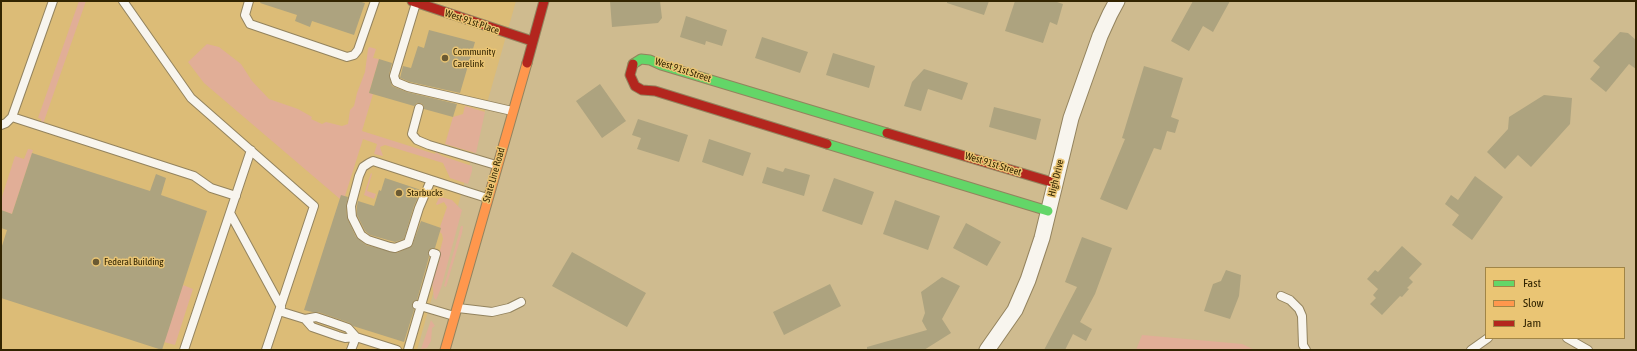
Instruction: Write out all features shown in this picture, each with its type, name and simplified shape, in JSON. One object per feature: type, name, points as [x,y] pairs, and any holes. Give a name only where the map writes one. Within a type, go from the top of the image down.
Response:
[{"type":"street","name":"State Line Road","points":[[445,350],[544,1]]},
{"type":"street","name":"High Drive","points":[[987,350],[1015,310],[1028,280],[1042,238],[1071,118],[1086,73],[1110,14],[1117,1]]},
{"type":"street","name":"West 91st Place","points":[[414,2],[532,41]]},
{"type":"street","name":"West 91st Street","points":[[1048,211],[655,91],[642,90],[635,86],[630,75],[633,64],[641,59],[650,60],[661,65],[1055,183]]},
{"type":"lane","points":[[1,126],[12,116],[53,1]]},
{"type":"lane","points":[[123,1],[191,98],[314,206],[266,350]]},
{"type":"lane","points":[[249,1],[245,15],[250,24],[348,57],[354,55],[358,50],[375,1]]},
{"type":"lane","points":[[414,2],[394,76],[396,82],[408,87],[512,112]]},
{"type":"lane","points":[[419,108],[412,134],[417,140],[497,166]]},
{"type":"lane","points":[[12,116],[194,176],[211,188],[236,196]]},
{"type":"lane","points":[[184,350],[251,150]]},
{"type":"lane","points":[[431,180],[419,208],[408,243],[395,248],[368,240],[361,235],[352,217],[352,197],[363,167],[374,161],[488,198]]},
{"type":"lane","points":[[230,213],[280,309],[305,319],[316,316],[348,328],[356,337],[396,350]]},
{"type":"lane","points":[[408,350],[419,305],[436,254],[433,253]]},
{"type":"lane","points":[[1281,296],[1290,300],[1299,309],[1302,316],[1303,345],[1306,350]]},
{"type":"lane","points":[[419,305],[456,312],[492,312],[509,308],[521,302]]},
{"type":"lane","points":[[351,350],[356,337]]},
{"type":"lane","points":[[1471,350],[1487,339]]},
{"type":"lane","points":[[1569,339],[1588,350]]},
{"type":"shaded area","points":[[1,1],[516,1],[417,350],[1,350]]},
{"type":"shaded area","points":[[79,1],[86,1],[43,124],[41,124],[41,119],[38,118]]},
{"type":"shaded area","points":[[207,44],[219,47],[241,64],[252,81],[269,99],[298,109],[312,117],[311,119],[322,124],[326,122],[342,126],[348,124],[350,110],[354,106],[365,72],[368,49],[369,47],[376,49],[373,58],[379,59],[369,93],[373,94],[362,131],[435,154],[436,152],[442,156],[472,166],[468,184],[450,178],[443,163],[385,145],[380,147],[383,156],[374,154],[377,144],[363,139],[345,196],[340,199],[204,83],[188,62]]},
{"type":"shaded area","points":[[465,106],[485,112],[476,153],[445,144],[453,117],[463,114]]},
{"type":"shaded area","points":[[28,149],[33,150],[12,214],[1,210],[1,200],[15,156],[24,159]]},
{"type":"shaded area","points":[[371,173],[367,191],[376,194],[374,199],[364,195]]},
{"type":"shaded area","points":[[441,197],[452,200],[462,210],[441,288],[436,300],[434,298],[432,281],[443,239],[440,232],[440,227],[447,207],[444,202],[437,205],[436,204]]},
{"type":"shaded area","points":[[461,226],[463,226],[462,233],[446,287],[444,286]]},
{"type":"shaded area","points":[[183,285],[193,289],[175,345],[164,342]]},
{"type":"shaded area","points":[[431,320],[435,326],[432,328],[431,341],[427,348],[421,349]]},
{"type":"shaded area","points":[[1142,335],[1242,344],[1255,350],[1136,350]]},
{"type":"building","points":[[261,1],[358,1],[365,3],[354,35],[312,21],[310,27],[295,21],[297,15],[260,3]]},
{"type":"building","points":[[610,1],[660,1],[662,18],[658,23],[612,27]]},
{"type":"building","points":[[947,1],[989,1],[984,15],[947,3]]},
{"type":"building","points":[[1015,1],[1054,1],[1063,4],[1057,25],[1050,22],[1043,43],[1005,31]]},
{"type":"building","points":[[1193,1],[1230,1],[1213,32],[1203,26],[1189,51],[1171,41]]},
{"type":"building","points":[[686,16],[727,30],[722,46],[706,41],[705,45],[680,37]]},
{"type":"building","name":"Community Carelink","points":[[429,30],[475,42],[460,93],[410,82],[400,78],[403,66],[411,68],[418,46],[424,48]]},
{"type":"building","points":[[1620,32],[1628,33],[1636,40],[1636,69],[1629,64],[1606,92],[1590,79],[1600,67],[1593,61]]},
{"type":"building","points":[[762,37],[808,52],[800,73],[755,58]]},
{"type":"building","points":[[833,53],[875,66],[869,88],[826,75]]},
{"type":"building","points":[[379,59],[392,63],[389,75],[392,86],[407,92],[457,104],[453,117],[424,109],[424,106],[421,103],[417,103],[414,106],[369,93]]},
{"type":"building","points":[[1144,66],[1183,78],[1171,117],[1179,120],[1175,133],[1167,131],[1161,150],[1154,148],[1127,210],[1100,199],[1125,139],[1122,138]]},
{"type":"building","points":[[924,69],[968,83],[962,100],[928,89],[921,111],[904,106],[912,82]]},
{"type":"building","points":[[600,84],[626,121],[602,138],[576,101]]},
{"type":"building","points":[[1544,95],[1572,98],[1570,124],[1531,167],[1518,155],[1505,169],[1487,152],[1508,129],[1509,117]]},
{"type":"building","points":[[994,107],[1041,119],[1036,140],[989,127]]},
{"type":"building","points":[[638,119],[688,135],[679,162],[637,149],[641,138],[632,135]]},
{"type":"building","points":[[709,139],[751,153],[743,176],[702,162]]},
{"type":"building","name":"Federal Building","points":[[32,153],[150,191],[156,174],[166,178],[161,195],[207,211],[162,350],[1,298],[1,249],[7,230],[1,228],[1,210],[12,214]]},
{"type":"building","points":[[767,167],[783,172],[785,168],[810,175],[804,196],[762,183]]},
{"type":"building","points":[[1475,176],[1503,197],[1472,240],[1452,225],[1459,215],[1445,204],[1451,195],[1458,200]]},
{"type":"building","points":[[385,178],[421,190],[414,206],[404,239],[395,242],[370,235],[365,231],[357,215],[358,201],[374,206]]},
{"type":"building","points":[[834,178],[874,192],[862,225],[822,211]]},
{"type":"building","points":[[341,195],[348,197],[346,206],[347,218],[356,237],[366,245],[397,253],[412,246],[421,221],[441,228],[435,248],[430,249],[428,252],[429,257],[417,300],[412,304],[414,310],[404,342],[353,326],[350,323],[318,312],[304,310]]},
{"type":"building","points":[[895,200],[940,216],[928,250],[883,234]]},
{"type":"building","points":[[966,223],[1001,242],[987,266],[953,248]]},
{"type":"building","points":[[1082,237],[1112,248],[1095,294],[1080,322],[1092,329],[1086,341],[1073,334],[1065,350],[1044,350],[1077,287],[1065,282]]},
{"type":"building","points":[[1402,246],[1422,264],[1409,278],[1413,282],[1407,288],[1409,289],[1402,297],[1400,296],[1382,315],[1370,304],[1376,298],[1373,295],[1378,289],[1367,279],[1375,270],[1378,272]]},
{"type":"building","points":[[572,252],[646,293],[627,327],[552,286]]},
{"type":"building","points":[[1226,270],[1241,275],[1239,296],[1230,319],[1204,311],[1213,284],[1221,281]]},
{"type":"building","points":[[942,277],[960,286],[942,319],[951,333],[924,350],[867,350],[867,347],[927,330],[922,321],[925,313],[921,292]]},
{"type":"building","points":[[830,284],[841,306],[784,335],[773,312]]},
{"type":"traffic: fast","points":[[633,64],[641,59],[650,60],[661,65],[887,133]]},
{"type":"traffic: fast","points":[[827,144],[1048,211]]},
{"type":"traffic: slow","points":[[445,350],[527,63]]},
{"type":"traffic: jam","points":[[412,1],[532,41]]},
{"type":"traffic: jam","points":[[527,63],[544,1]]},
{"type":"traffic: jam","points":[[633,64],[630,75],[635,86],[642,90],[655,91],[827,144]]},
{"type":"traffic: jam","points":[[887,133],[1055,183]]},
{"type":"place","name":"Community Carelink","points":[[445,58]]},
{"type":"place","name":"Starbucks","points":[[399,193]]},
{"type":"place","name":"Federal Building","points":[[96,262]]}]
